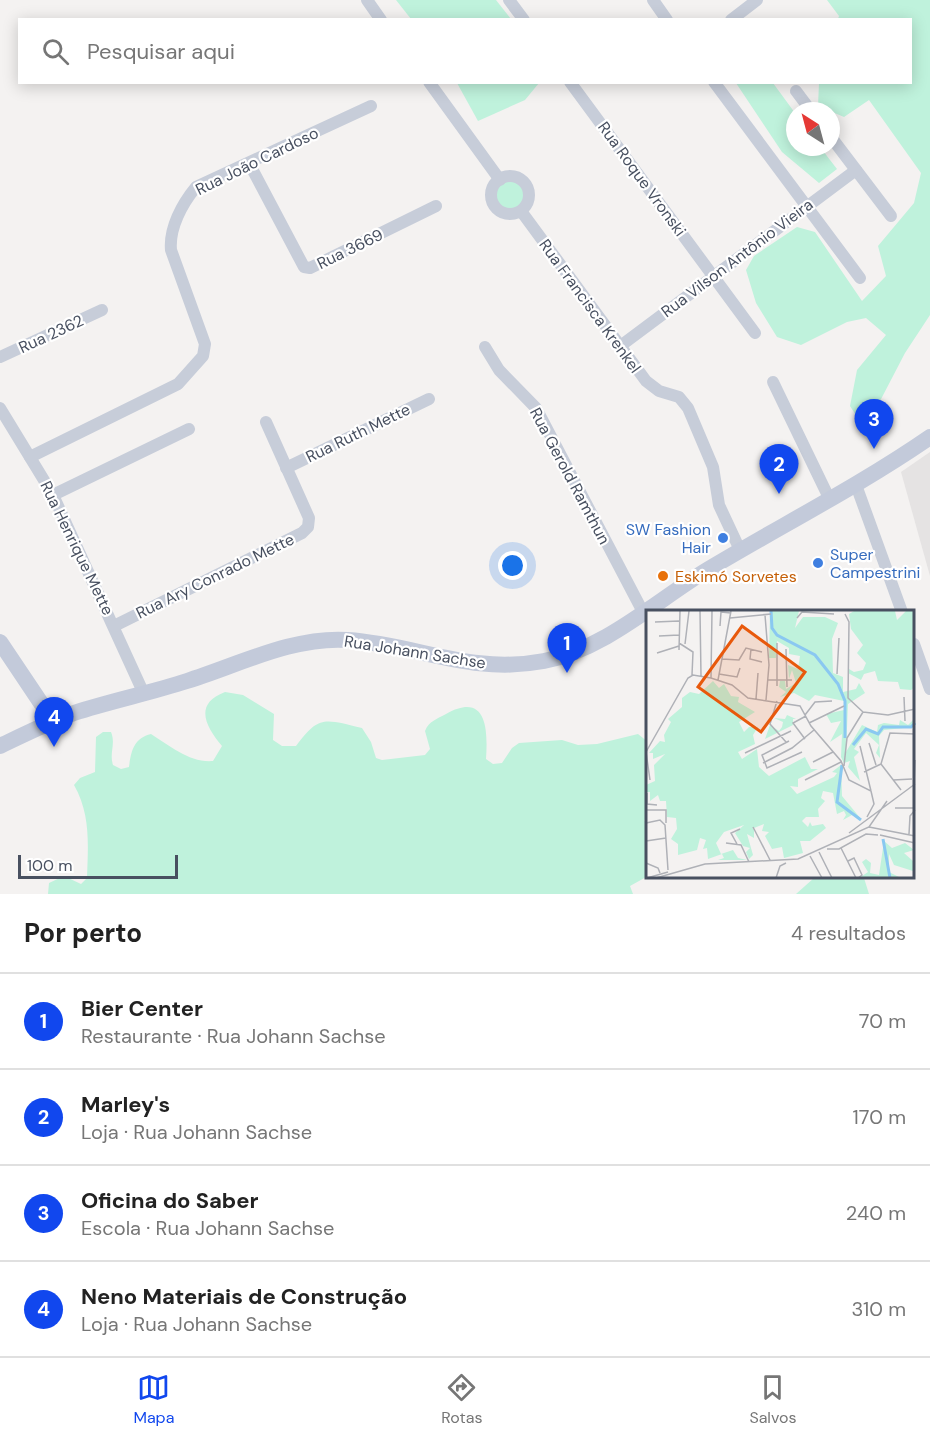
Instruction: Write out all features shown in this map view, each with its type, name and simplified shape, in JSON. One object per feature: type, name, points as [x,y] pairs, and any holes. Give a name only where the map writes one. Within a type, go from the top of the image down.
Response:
[{"type":"street","points":[[367,0],[380,18]]},
{"type":"street","points":[[509,0],[522,18]]},
{"type":"street","points":[[653,0],[666,18]]},
{"type":"street","points":[[734,18],[757,0]]},
{"type":"street","points":[[430,84],[500,180]]},
{"type":"street","name":"Rua Roque Vronski","points":[[571,84],[755,333]]},
{"type":"street","points":[[716,84],[860,278]]},
{"type":"street","points":[[796,91],[804,102]]},
{"type":"street","name":"Rua João Cardoso","points":[[30,457],[178,384],[203,356],[205,344],[171,250],[170,236],[187,198],[196,188],[371,106]]},
{"type":"street","points":[[840,149],[891,216]]},
{"type":"street","name":"Rua 3669","points":[[249,163],[304,267],[310,268],[436,206]]},
{"type":"street","name":"Rua Vilson Antônio Vieira","points":[[619,347],[856,170]]},
{"type":"street","points":[[514,177],[526,185],[529,199],[521,211],[507,214],[495,206],[492,192],[500,180],[514,177]]},
{"type":"street","name":"Rua Francisca Krenkel","points":[[521,211],[646,381],[659,390],[679,397],[688,408],[713,467],[719,505],[740,550]]},
{"type":"street","name":"Rua 2362","points":[[0,357],[102,310]]},
{"type":"street","name":"Rua Gerold Ramthun","points":[[485,347],[499,370],[536,408],[643,612]]},
{"type":"street","points":[[773,382],[830,500]]},
{"type":"street","name":"Rua Ruth Mette","points":[[286,468],[429,399]]},
{"type":"street","name":"Rua Henrique Mette","points":[[0,408],[53,495],[144,694]]},
{"type":"street","name":"Rua Ary Conrado Mette","points":[[114,626],[303,533],[308,527],[309,518],[266,422]]},
{"type":"street","points":[[53,495],[189,429]]},
{"type":"street","name":"Rua Johann Sachse","points":[[646,610],[740,550],[856,485],[930,437]]},
{"type":"street","points":[[856,485],[901,610]]},
{"type":"street","name":"Rua Johann Sachse","points":[[0,746],[53,721],[284,649],[335,640],[364,642],[464,663],[519,664],[543,661],[585,646],[646,610]]},
{"type":"street","points":[[0,642],[53,721]]},
{"type":"street","points":[[915,647],[930,689]]},
{"type":"shaded area","points":[[930,452],[930,576],[901,472]]},
{"type":"green space","points":[[396,0],[496,0],[510,18],[410,18]]},
{"type":"green space","points":[[827,0],[930,0],[930,315],[905,353],[879,403],[859,420],[850,406],[857,370],[886,335],[866,318],[847,322],[801,345],[777,337],[756,303],[746,270],[754,256],[797,227],[815,232],[862,301],[886,276],[878,246],[914,203],[921,173],[869,100],[844,117],[840,115],[840,102],[818,102],[819,84],[912,84],[912,18],[838,18]]},
{"type":"green space","points":[[458,84],[538,84],[525,100],[478,121]]},
{"type":"green space","points":[[737,84],[774,84],[787,102],[786,155]]},
{"type":"green space","points":[[787,156],[827,156],[837,169],[819,183]]},
{"type":"green space","points":[[510,181],[520,185],[524,195],[520,205],[510,209],[500,205],[496,195],[500,185]]},
{"type":"green space","points":[[225,692],[243,695],[274,714],[273,740],[282,746],[296,746],[311,729],[323,722],[362,728],[371,742],[376,758],[382,760],[425,755],[430,749],[425,731],[429,725],[436,719],[460,708],[470,707],[477,710],[482,717],[486,736],[486,759],[493,764],[502,763],[512,748],[519,743],[562,740],[578,745],[597,744],[638,734],[646,740],[646,820],[644,820],[646,822],[646,877],[630,886],[633,894],[48,894],[49,883],[64,876],[81,884],[87,878],[86,819],[74,785],[80,778],[95,772],[96,737],[103,732],[111,732],[113,765],[121,769],[129,767],[132,751],[137,742],[151,734],[188,756],[213,761],[222,746],[207,724],[206,709],[215,697]]},
{"type":"green space","points":[[813,879],[864,879],[869,894],[796,894]]},
{"type":"place","name":"Oficina do Saber","points":[[874,449]]},
{"type":"place","name":"Marley's","points":[[779,494]]},
{"type":"place","name":"SW Fashion Hair","points":[[723,538]]},
{"type":"place","name":"Super Campestrini","points":[[818,563]]},
{"type":"place","name":"Eskimó Sorvetes","points":[[663,576]]},
{"type":"place","name":"Bier Center","points":[[567,673]]},
{"type":"place","name":"Neno Materiais de Construção","points":[[54,747]]}]
